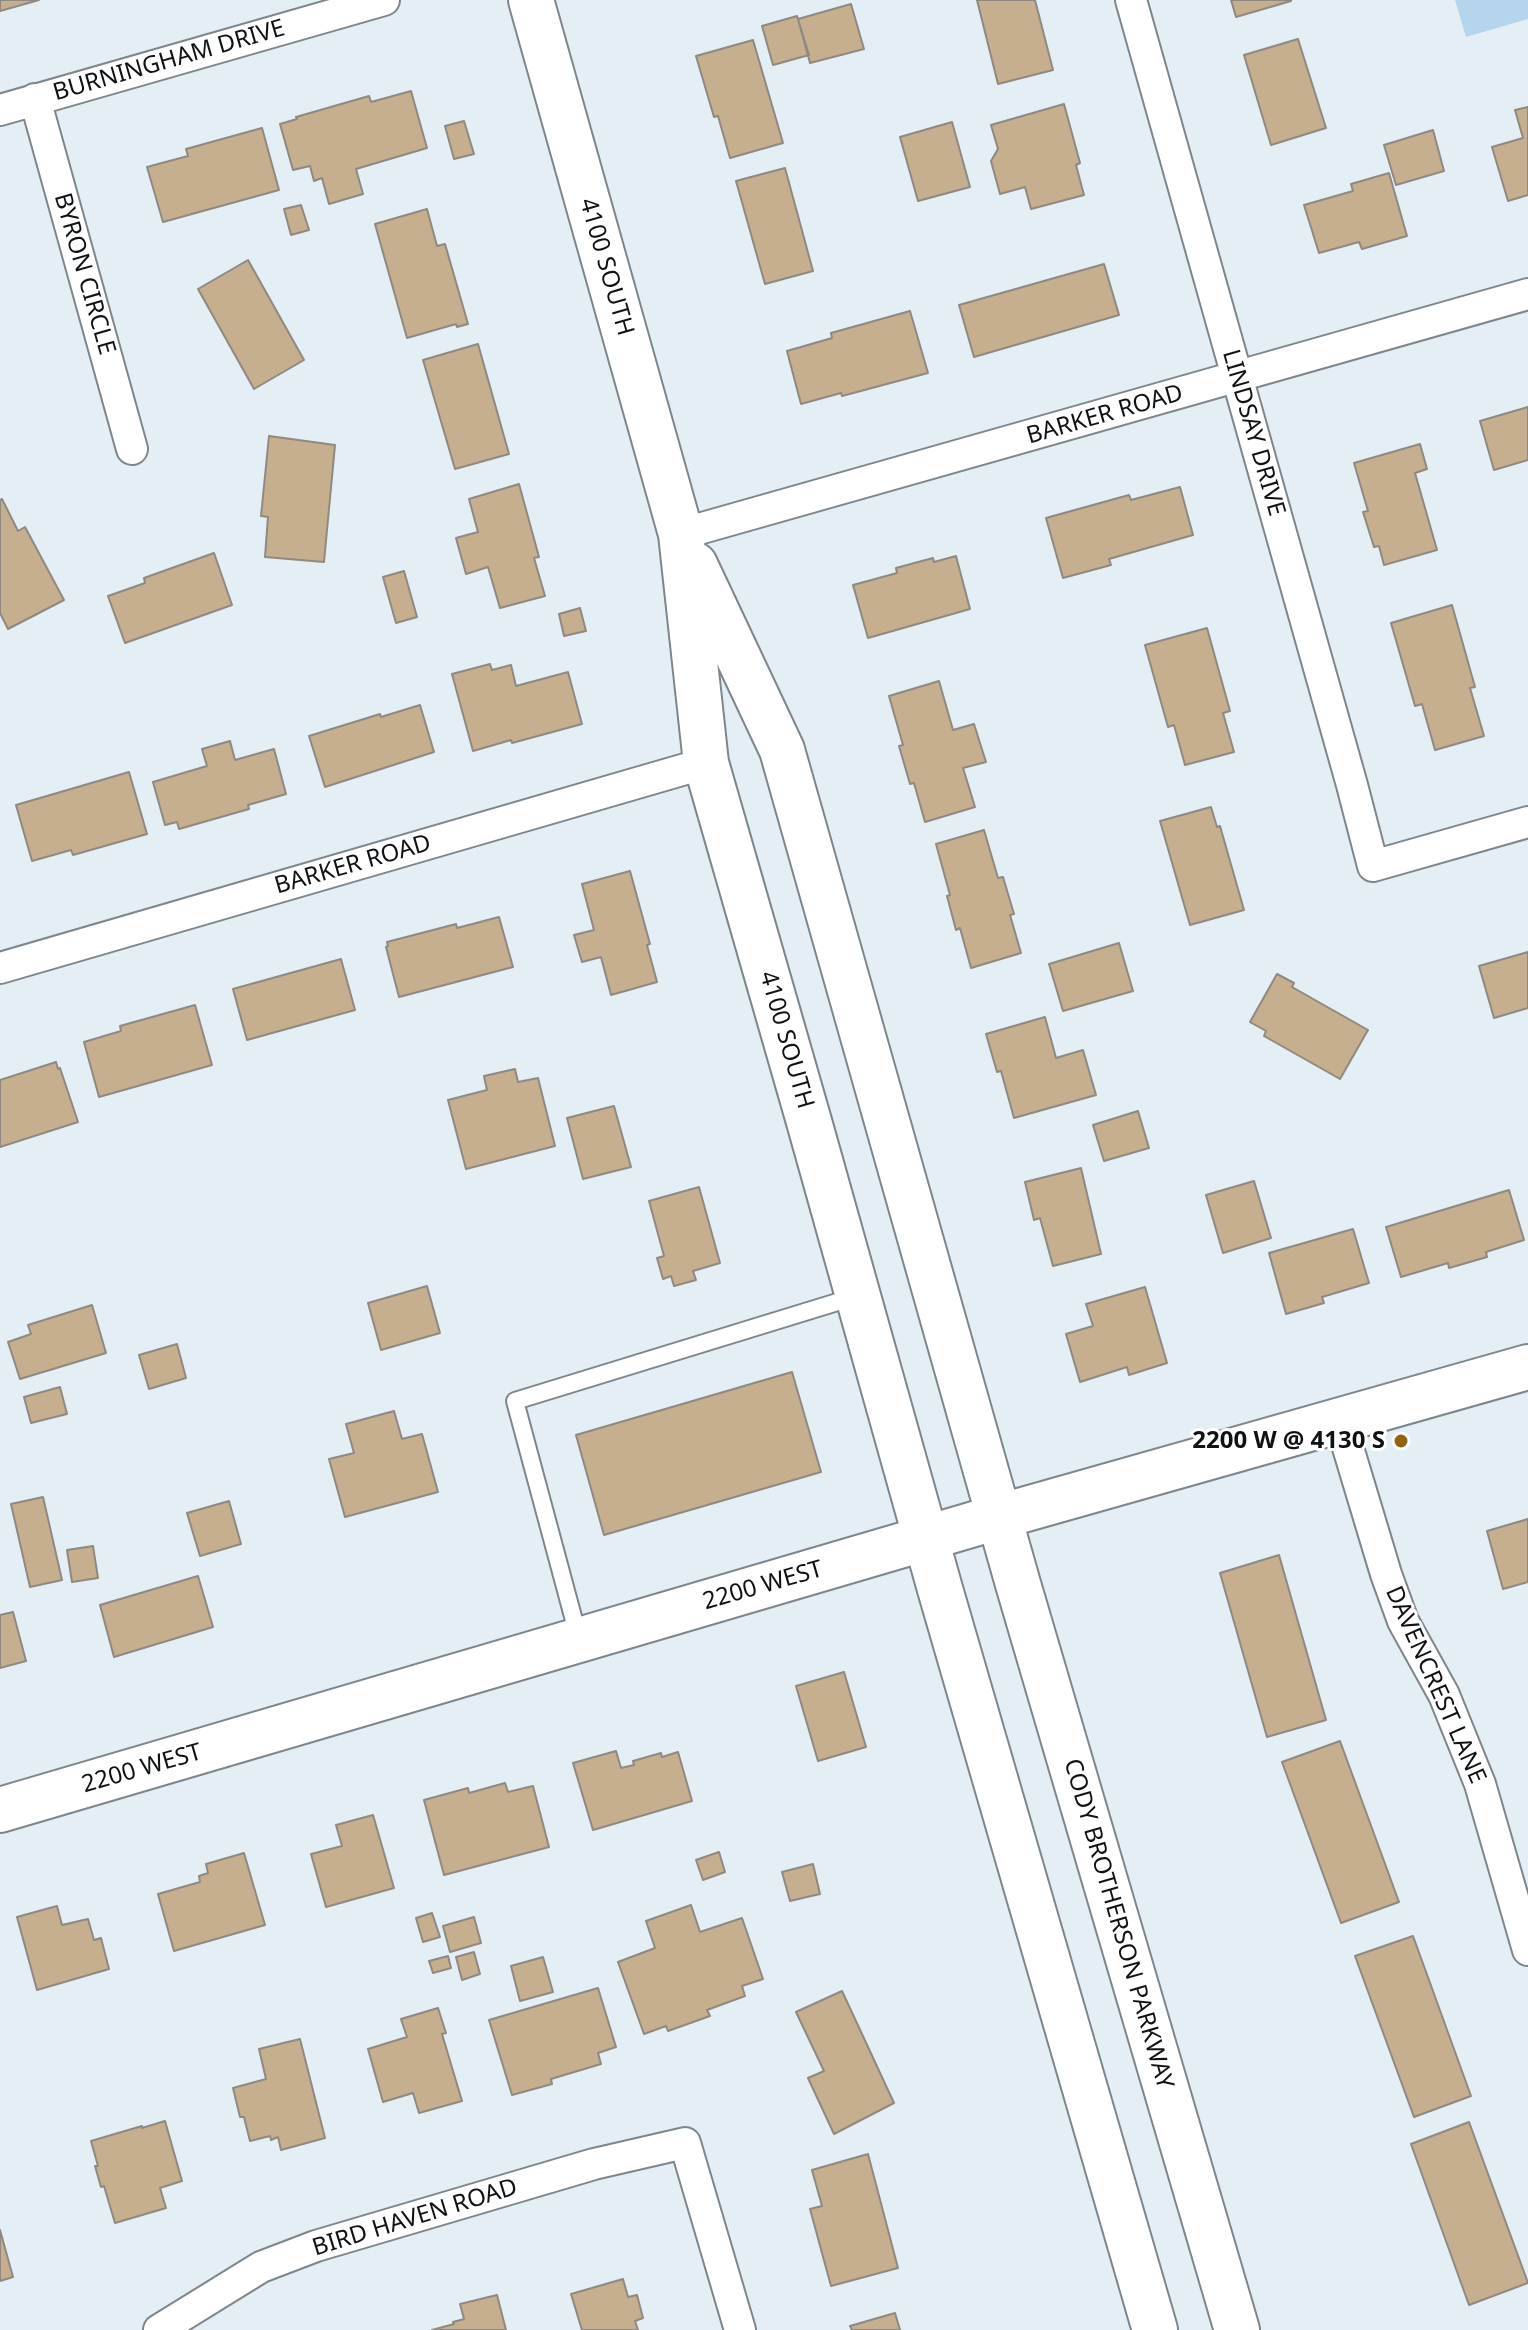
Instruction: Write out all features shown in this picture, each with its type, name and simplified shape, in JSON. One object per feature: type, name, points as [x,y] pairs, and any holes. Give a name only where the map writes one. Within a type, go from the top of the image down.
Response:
[{"type":"main road","name":"4100 SOUTH","points":[[531,0],[681,534],[782,750],[998,1517]]},
{"type":"main road","name":"4100 SOUTH","points":[[681,534],[706,763],[926,1539]]},
{"type":"main road","name":"2200 WEST","points":[[0,1810],[998,1517],[1528,1367]]},
{"type":"main road","name":"CODY BROTHERSON PARKWAY","points":[[998,1517],[1237,2330]]},
{"type":"main road","points":[[926,1539],[1155,2330]]},
{"type":"street","name":"BURNINGHAM DRIVE","points":[[0,110],[384,0]]},
{"type":"street","name":"LINDSAY DRIVE","points":[[1131,0],[1373,866],[1528,822]]},
{"type":"street","name":"BYRON CIRCLE","points":[[35,99],[132,449]]},
{"type":"street","name":"BARKER ROAD","points":[[681,534],[1528,294]]},
{"type":"street","name":"BARKER ROAD","points":[[0,968],[706,763]]},
{"type":"street","name":"DAVENCREST LANE","points":[[1340,1421],[1403,1621],[1444,1695],[1480,1784],[1528,1950]]},
{"type":"street","name":"BIRD HAVEN ROAD","points":[[159,2330],[261,2267],[316,2246],[594,2164],[685,2143],[740,2330]]},
{"type":"lane","points":[[580,1641],[515,1401],[858,1296]]},
{"type":"shaded area","points":[[1455,0],[1528,0],[1528,19],[1466,37]]},
{"type":"building","points":[[0,0],[39,0],[0,11]]},
{"type":"building","points":[[977,0],[1035,0],[1053,70],[998,84]]},
{"type":"building","points":[[1231,0],[1291,0],[1291,1],[1236,17]]},
{"type":"building","points":[[851,4],[864,49],[810,63],[798,19]]},
{"type":"building","points":[[797,16],[809,55],[773,65],[762,26]]},
{"type":"building","points":[[1298,39],[1326,128],[1271,145],[1244,55]]},
{"type":"building","points":[[753,40],[783,143],[730,158],[696,56]]},
{"type":"building","points":[[411,91],[427,148],[356,169],[363,194],[329,204],[322,178],[314,181],[310,166],[293,170],[280,124],[369,96],[371,102]]},
{"type":"building","points":[[1064,104],[1080,163],[1076,165],[1084,195],[1031,209],[1025,187],[1000,194],[991,161],[998,149],[991,125]]},
{"type":"building","points":[[1528,107],[1528,195],[1508,201],[1492,147],[1523,138],[1515,110]]},
{"type":"building","points":[[464,121],[474,154],[454,159],[445,126]]},
{"type":"building","points":[[952,122],[970,187],[918,201],[900,137]]},
{"type":"building","points":[[262,128],[279,190],[163,222],[147,167],[188,156],[186,149]]},
{"type":"building","points":[[1433,130],[1444,171],[1396,185],[1384,145]]},
{"type":"building","points":[[785,168],[813,271],[765,284],[736,181]]},
{"type":"building","points":[[1389,173],[1407,236],[1362,249],[1359,242],[1319,253],[1304,205],[1353,191],[1351,184]]},
{"type":"building","points":[[301,205],[309,230],[291,235],[284,209]]},
{"type":"building","points":[[427,209],[437,246],[445,244],[468,324],[457,327],[456,324],[407,338],[375,224]]},
{"type":"building","points":[[248,260],[304,360],[254,389],[198,289]]},
{"type":"building","points":[[1104,264],[1119,315],[974,357],[959,305]]},
{"type":"building","points":[[910,311],[928,373],[801,404],[787,351],[832,338],[831,333]]},
{"type":"building","points":[[478,344],[509,454],[455,469],[423,360]]},
{"type":"building","points":[[1528,407],[1528,460],[1494,470],[1480,421]]},
{"type":"building","points":[[269,436],[335,445],[324,562],[265,557],[268,517],[261,516]]},
{"type":"building","points":[[1420,444],[1427,469],[1415,473],[1437,550],[1384,565],[1379,546],[1374,547],[1363,512],[1368,511],[1354,463]]},
{"type":"building","points":[[519,484],[539,557],[534,558],[545,596],[500,608],[488,567],[466,574],[456,538],[478,532],[469,499]]},
{"type":"building","points":[[1180,487],[1193,535],[1109,559],[1111,565],[1063,578],[1046,518],[1129,495],[1131,500]]},
{"type":"building","points":[[2,499],[18,531],[25,527],[64,600],[8,629],[0,613]]},
{"type":"building","points":[[214,553],[232,605],[125,643],[108,596],[145,583],[144,578]]},
{"type":"building","points":[[956,556],[970,609],[868,638],[853,585],[897,573],[896,568],[933,558],[934,562]]},
{"type":"building","points":[[404,571],[417,617],[396,623],[383,577]]},
{"type":"building","points":[[1452,605],[1475,687],[1470,688],[1484,736],[1435,750],[1422,704],[1415,706],[1391,623]]},
{"type":"building","points":[[580,608],[586,631],[564,636],[559,614]]},
{"type":"building","points":[[1207,628],[1230,711],[1223,713],[1234,752],[1185,765],[1174,725],[1168,727],[1145,645]]},
{"type":"building","points":[[490,664],[492,670],[511,665],[516,686],[568,672],[582,724],[473,751],[452,674]]},
{"type":"building","points":[[939,681],[953,730],[974,724],[986,762],[963,768],[975,807],[925,822],[899,746],[903,745],[889,696]]},
{"type":"building","points":[[420,705],[434,752],[325,787],[309,736]]},
{"type":"building","points":[[230,741],[235,760],[274,749],[286,794],[248,805],[249,809],[179,829],[177,822],[165,825],[153,782],[207,766],[202,749]]},
{"type":"building","points":[[129,772],[147,834],[73,855],[71,850],[32,861],[16,805]]},
{"type":"building","points":[[1211,807],[1217,827],[1220,826],[1244,910],[1190,925],[1160,821]]},
{"type":"building","points":[[984,830],[998,878],[1003,877],[1021,953],[971,968],[960,928],[956,930],[936,844]]},
{"type":"building","points":[[630,871],[657,982],[611,995],[601,957],[582,962],[574,935],[594,930],[582,884]]},
{"type":"building","points":[[499,917],[513,967],[399,997],[387,942],[456,924],[457,928]]},
{"type":"building","points":[[1119,943],[1133,991],[1063,1011],[1049,964]]},
{"type":"building","points":[[1528,952],[1528,1008],[1494,1018],[1479,966]]},
{"type":"building","points":[[341,959],[355,1010],[247,1040],[233,989]]},
{"type":"building","points":[[1277,974],[1294,983],[1292,987],[1368,1030],[1340,1079],[1264,1036],[1266,1031],[1250,1022]]},
{"type":"building","points":[[195,1005],[212,1065],[99,1097],[84,1042],[121,1031],[120,1026]]},
{"type":"building","points":[[1045,1017],[1056,1058],[1083,1050],[1096,1095],[1014,1118],[1001,1071],[997,1072],[986,1034]]},
{"type":"building","points":[[56,1062],[78,1122],[0,1147],[0,1080]]},
{"type":"building","points":[[515,1069],[518,1082],[538,1078],[555,1146],[466,1169],[448,1100],[487,1090],[484,1076]]},
{"type":"building","points":[[614,1106],[631,1167],[583,1179],[567,1118]]},
{"type":"building","points":[[1138,1111],[1149,1148],[1104,1161],[1093,1125]]},
{"type":"building","points":[[1081,1168],[1101,1254],[1053,1266],[1040,1218],[1034,1220],[1025,1182]]},
{"type":"building","points":[[1254,1181],[1271,1238],[1223,1253],[1206,1195]]},
{"type":"building","points":[[699,1187],[720,1263],[693,1271],[696,1280],[674,1286],[671,1276],[663,1279],[657,1258],[664,1256],[649,1201]]},
{"type":"building","points":[[1509,1190],[1524,1240],[1486,1252],[1487,1257],[1449,1268],[1448,1263],[1401,1277],[1386,1227]]},
{"type":"building","points":[[1353,1229],[1369,1283],[1322,1297],[1324,1303],[1286,1314],[1269,1253]]},
{"type":"building","points":[[427,1286],[440,1333],[381,1350],[368,1303]]},
{"type":"building","points":[[1145,1287],[1167,1363],[1129,1375],[1127,1367],[1080,1382],[1066,1334],[1093,1326],[1086,1304]]},
{"type":"building","points":[[92,1305],[106,1353],[20,1379],[8,1342],[31,1334],[28,1325]]},
{"type":"building","points":[[177,1344],[186,1378],[149,1389],[139,1355]]},
{"type":"building","points":[[792,1372],[821,1472],[604,1535],[576,1435]]},
{"type":"building","points":[[60,1387],[67,1414],[31,1423],[24,1397]]},
{"type":"building","points":[[394,1411],[402,1439],[422,1434],[438,1492],[345,1517],[329,1459],[354,1453],[346,1424]]},
{"type":"building","points":[[43,1497],[62,1580],[30,1587],[11,1504]]},
{"type":"building","points":[[229,1501],[241,1544],[200,1556],[187,1513]]},
{"type":"building","points":[[1528,1519],[1528,1582],[1503,1589],[1487,1531]]},
{"type":"building","points":[[93,1546],[98,1578],[72,1582],[67,1550]]},
{"type":"building","points":[[1279,1555],[1326,1720],[1267,1737],[1220,1573]]},
{"type":"building","points":[[198,1576],[213,1627],[114,1657],[100,1605]]},
{"type":"building","points":[[13,1612],[26,1661],[0,1668],[0,1615]]},
{"type":"building","points":[[844,1672],[866,1747],[818,1761],[796,1686]]},
{"type":"building","points":[[1340,1741],[1399,1902],[1341,1923],[1282,1762]]},
{"type":"building","points":[[616,1751],[621,1768],[661,1753],[662,1757],[678,1752],[692,1801],[593,1830],[573,1763]]},
{"type":"building","points":[[505,1783],[508,1792],[533,1786],[549,1847],[444,1875],[424,1800],[468,1788],[469,1793]]},
{"type":"building","points":[[373,1815],[394,1888],[326,1907],[311,1854],[342,1846],[336,1825]]},
{"type":"building","points":[[719,1852],[725,1872],[703,1880],[696,1860]]},
{"type":"building","points":[[244,1853],[265,1925],[174,1951],[158,1894],[200,1882],[199,1876],[208,1873],[206,1864]]},
{"type":"building","points":[[813,1864],[820,1894],[790,1901],[782,1872]]},
{"type":"building","points":[[691,1905],[700,1932],[742,1918],[763,1979],[742,1986],[745,1996],[707,2010],[710,2016],[668,2031],[666,2026],[644,2034],[618,1962],[655,1948],[646,1921]]},
{"type":"building","points":[[57,1906],[62,1925],[88,1919],[94,1940],[101,1938],[109,1969],[37,1990],[17,1917]]},
{"type":"building","points":[[432,1913],[440,1937],[423,1942],[416,1918]]},
{"type":"building","points":[[474,1917],[481,1943],[450,1952],[443,1926]]},
{"type":"building","points":[[1413,1936],[1471,2096],[1414,2117],[1355,1956]]},
{"type":"building","points":[[474,1952],[480,1974],[462,1980],[456,1957]]},
{"type":"building","points":[[448,1956],[451,1968],[433,1973],[429,1961]]},
{"type":"building","points":[[543,1957],[553,1992],[520,2001],[511,1966]]},
{"type":"building","points":[[598,1988],[616,2047],[598,2053],[601,2064],[551,2079],[552,2084],[512,2095],[489,2020]]},
{"type":"building","points":[[842,1991],[894,2103],[834,2134],[808,2078],[824,2071],[796,2012]]},
{"type":"building","points":[[438,2008],[446,2033],[442,2034],[462,2101],[419,2113],[413,2093],[383,2102],[368,2049],[407,2037],[401,2019]]},
{"type":"building","points":[[300,2039],[325,2138],[281,2150],[278,2137],[250,2141],[233,2088],[266,2079],[259,2049]]},
{"type":"building","points":[[165,2121],[182,2181],[160,2188],[166,2208],[115,2223],[104,2186],[101,2187],[91,2141]]},
{"type":"building","points":[[1469,2122],[1528,2283],[1469,2305],[1411,2144]]},
{"type":"building","points":[[868,2154],[898,2268],[831,2286],[810,2209],[822,2206],[812,2170]]},
{"type":"building","points":[[0,2230],[13,2277],[0,2281]]},
{"type":"building","points":[[623,2279],[628,2297],[637,2295],[643,2318],[635,2321],[638,2330],[582,2330],[571,2294]]},
{"type":"building","points":[[497,2295],[506,2330],[432,2330],[464,2319],[460,2304]]},
{"type":"building","points":[[895,2313],[900,2330],[852,2330],[850,2326]]},
{"type":"place","name":"2200 W @ 4130 S","points":[[1401,1441]]}]
